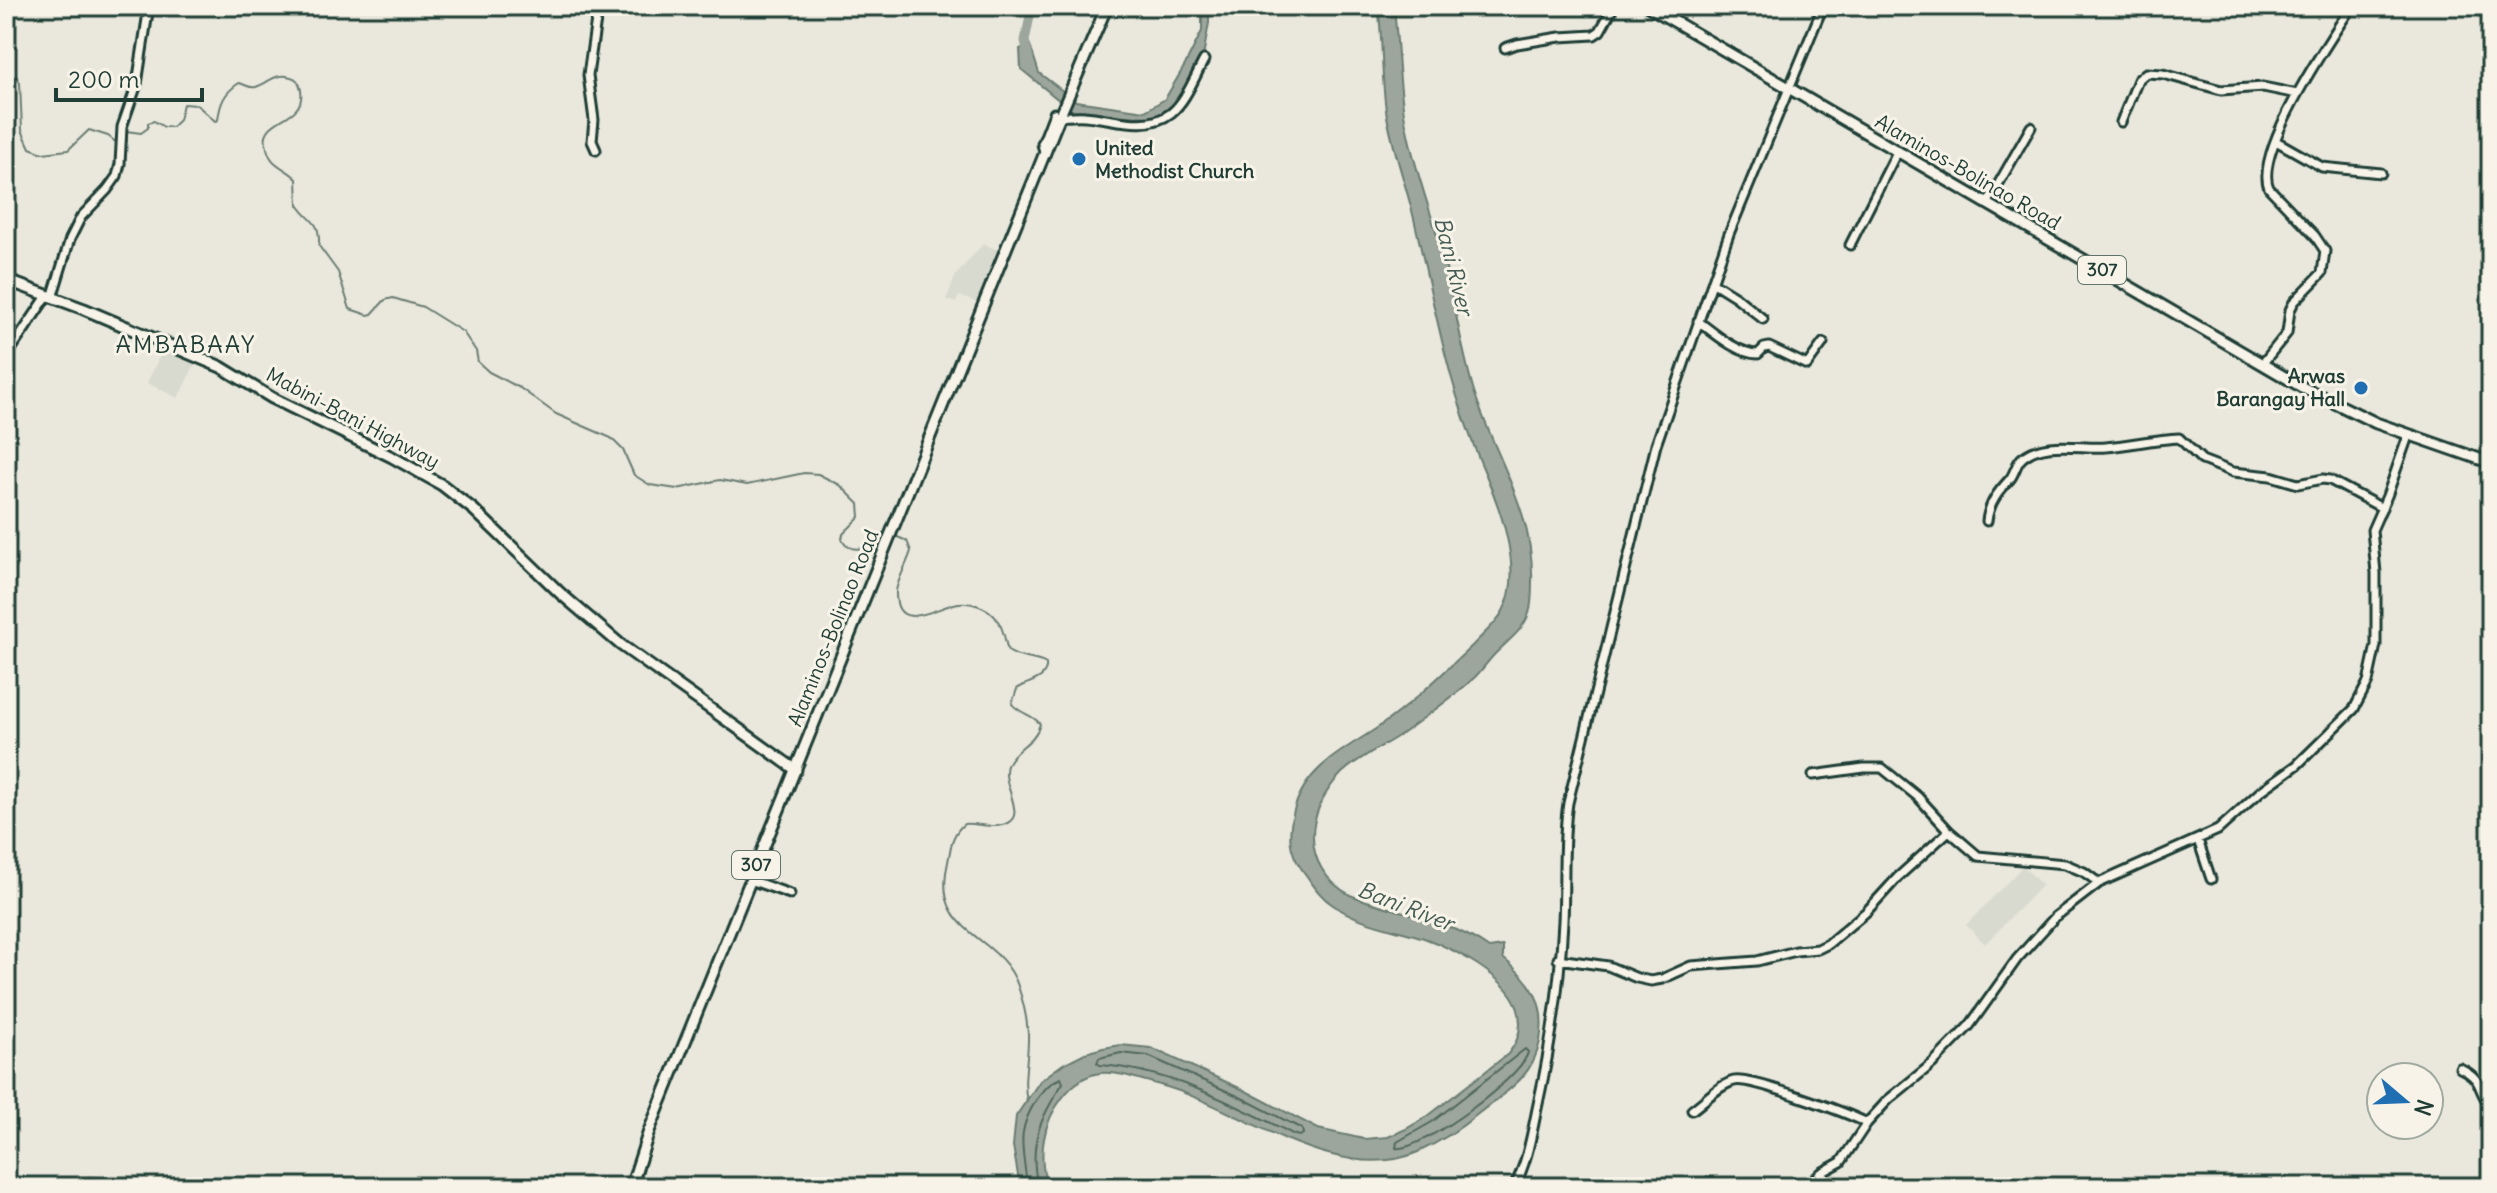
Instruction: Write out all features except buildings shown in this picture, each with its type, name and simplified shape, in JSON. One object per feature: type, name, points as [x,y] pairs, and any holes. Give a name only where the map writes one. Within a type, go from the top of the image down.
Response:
[{"type":"main road","name":"Alaminos-Bolinao Road","points":[[631,1187],[649,1131],[1045,155],[1058,114],[1107,6]]},
{"type":"main road","name":"Alaminos-Bolinao Road","points":[[1648,6],[2349,411],[2408,436],[2491,463]]},
{"type":"main road","name":"Mabini-Bani Highway","points":[[6,280],[221,367],[272,398],[442,485],[474,510],[560,593],[621,645],[796,770]]},
{"type":"street","points":[[6,357],[50,297],[81,217],[117,176],[122,127],[137,84],[149,6]]},
{"type":"street","points":[[596,150],[592,141],[594,120],[588,75],[598,6]]},
{"type":"street","points":[[1505,48],[1560,37],[1597,34],[1614,6]]},
{"type":"street","points":[[1514,1187],[1525,1164],[1553,1029],[1563,915],[1568,803],[1646,483],[1729,234],[1823,6]]},
{"type":"street","points":[[2263,363],[2285,337],[2292,306],[2317,281],[2325,260],[2323,245],[2269,188],[2266,181],[2276,141],[2297,94],[2352,6]]},
{"type":"street","points":[[1058,114],[1137,122],[1158,120],[1177,106],[1204,60]]},
{"type":"street","points":[[2121,122],[2138,80],[2146,73],[2163,74],[2221,90],[2263,87],[2297,94]]},
{"type":"street","points":[[1987,204],[2031,127]]},
{"type":"street","points":[[2276,141],[2322,167],[2381,173]]},
{"type":"street","points":[[1850,245],[1897,152]]},
{"type":"street","points":[[1712,282],[1763,319]]},
{"type":"street","points":[[1698,321],[1710,332],[1749,354],[1758,354],[1769,347],[1807,365],[1823,343]]},
{"type":"street","points":[[1807,1187],[1821,1173],[1845,1158],[1867,1123],[1888,1100],[1932,1064],[1970,1025],[2017,959],[2055,917],[2099,883],[2218,830],[2261,791],[2297,765],[2344,720],[2362,696],[2373,666],[2376,573],[2372,530],[2408,436]]},
{"type":"street","points":[[1987,521],[1991,504],[2025,456],[2048,447],[2101,447],[2179,438],[2202,460],[2233,472],[2271,476],[2298,484],[2330,480],[2382,508]]},
{"type":"street","points":[[1813,775],[1882,768],[1921,800],[1949,831],[1978,856],[2065,864],[2099,883]]},
{"type":"street","points":[[1558,959],[1608,966],[1637,978],[1657,980],[1691,966],[1757,961],[1818,949],[1866,912],[1898,877],[1949,831]]},
{"type":"street","points":[[2198,840],[2211,879]]},
{"type":"street","points":[[750,880],[790,894]]},
{"type":"street","points":[[2460,1068],[2475,1077],[2491,1106]]},
{"type":"street","points":[[1692,1110],[1729,1083],[1746,1081],[1867,1123]]},
{"type":"shaded area","points":[[983,244],[1001,251],[979,303],[959,296],[956,303],[946,300],[956,275]]},
{"type":"shaded area","points":[[165,345],[197,360],[178,398],[147,383]]},
{"type":"shaded area","points":[[2023,866],[2042,885],[1985,944],[1966,925]]},
{"type":"water","points":[[1202,6],[1209,6],[1203,57],[1173,105],[1155,117],[1072,111],[1021,69],[1020,49],[1030,45],[1039,73],[1076,101],[1145,111],[1165,99],[1185,65],[1202,31]]},
{"type":"water","points":[[1378,6],[1393,6],[1394,9],[1402,99],[1411,146],[1445,264],[1473,388],[1527,531],[1532,598],[1524,624],[1475,677],[1403,733],[1342,773],[1320,804],[1313,837],[1315,854],[1333,883],[1350,895],[1455,929],[1489,948],[1503,946],[1503,958],[1522,975],[1539,1004],[1542,1027],[1537,1054],[1517,1082],[1458,1129],[1418,1152],[1387,1160],[1354,1160],[1321,1152],[1287,1140],[1190,1095],[1130,1076],[1100,1073],[1089,1076],[1071,1089],[1050,1118],[1043,1151],[1047,1187],[1020,1187],[1013,1146],[1016,1116],[1040,1081],[1085,1053],[1121,1045],[1151,1048],[1244,1090],[1318,1129],[1364,1139],[1388,1137],[1428,1116],[1508,1054],[1518,1037],[1520,1019],[1517,1006],[1502,984],[1477,964],[1436,943],[1366,921],[1333,905],[1320,894],[1303,871],[1294,856],[1291,842],[1294,810],[1317,770],[1404,708],[1489,629],[1503,611],[1512,576],[1501,515],[1450,373],[1392,137],[1384,97]]},
{"type":"waterway","points":[[1029,58],[1025,41],[1032,6]]},
{"type":"waterway","points":[[6,71],[16,76],[20,83],[22,130],[30,148],[43,153],[68,150],[89,130],[108,136],[117,143]]},
{"type":"waterway","points":[[122,145],[127,141],[126,131],[141,133],[148,128],[148,123],[154,121],[164,127],[172,127],[179,120],[183,104],[197,105],[215,121],[218,120],[226,95],[239,83],[254,87],[276,77],[297,80],[301,90],[299,106],[268,131],[268,151],[273,161],[297,179],[298,205],[316,226],[319,246],[338,272],[350,309],[372,314],[385,300],[393,298],[423,307],[463,332],[476,351],[478,362],[489,372],[520,388],[556,414],[611,438],[623,450],[634,475],[650,485],[677,489],[720,480],[747,485],[804,473],[818,474],[840,485],[859,504],[860,517],[843,534],[846,545],[862,548],[884,537]]},
{"type":"waterway","points":[[895,536],[907,541],[911,551],[896,592],[897,605],[902,612],[917,616],[960,603],[979,606],[998,621],[1008,651],[1046,664],[1041,677],[1017,689],[1012,704],[1040,724],[1034,736],[1008,763],[1006,772],[1013,801],[1013,818],[996,826],[964,824],[951,846],[945,886],[949,905],[957,920],[997,954],[1018,986],[1028,1034],[1027,1101]]},
{"type":"waterway","points":[[62,1187],[90,1180],[107,1183],[109,1187]]},
{"type":"place","name":"United Methodist Church","points":[[1079,159]]},
{"type":"place","name":"Arwas Barangay Hall","points":[[2361,388]]},
{"type":"district","name":"AMBABAAY","points":[[186,345]]},
{"type":"water label","name":"Bani River","points":[[1454,266]]},
{"type":"water label","name":"Bani River","points":[[1406,906]]}]
